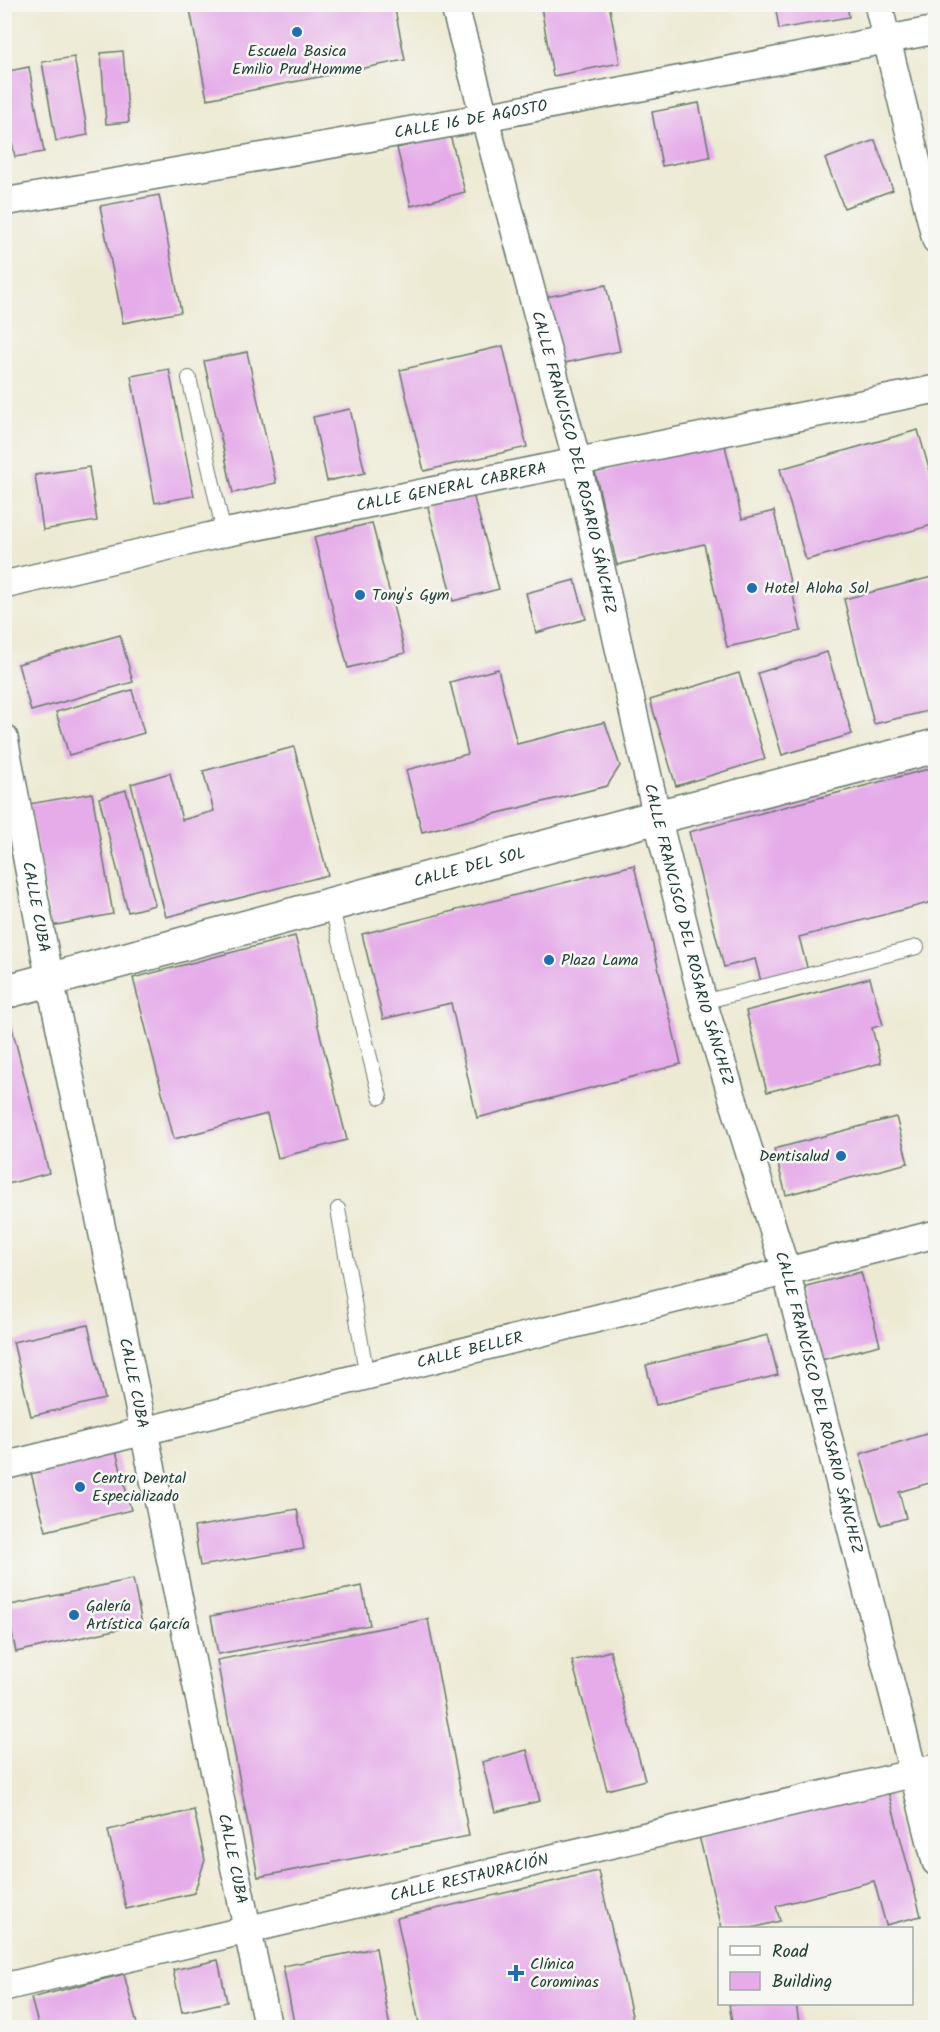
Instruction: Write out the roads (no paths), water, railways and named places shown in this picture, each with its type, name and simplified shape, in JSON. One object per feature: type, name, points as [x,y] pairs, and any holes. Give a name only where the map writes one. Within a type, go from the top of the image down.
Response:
[{"type":"main road","name":"CALLE DEL SOL","points":[[4,992],[657,817],[936,746]]},
{"type":"street","name":"CALLE FRANCISCO DEL ROSARIO SÁNCHEZ","points":[[454,4],[577,461],[657,817],[703,1002],[786,1271],[925,1770],[936,1862]]},
{"type":"street","points":[[878,4],[936,240]]},
{"type":"street","name":"CALLE 16 DE AGOSTO","points":[[4,202],[486,117],[936,30]]},
{"type":"street","name":"CALLE GENERAL CABRERA","points":[[4,585],[224,533],[936,389]]},
{"type":"street","name":"CALLE CUBA","points":[[4,738],[50,980],[268,2028]]},
{"type":"street","name":"CALLE BELLER","points":[[4,1466],[936,1234]]},
{"type":"street","name":"CALLE RESTAURACIÓN","points":[[4,1987],[925,1770]]},
{"type":"lane","points":[[189,378],[224,533]]},
{"type":"lane","points":[[331,905],[381,1097]]},
{"type":"lane","points":[[703,1002],[917,947]]},
{"type":"lane","points":[[338,1209],[367,1377]]},
{"type":"place","name":"Escuela Basica Emilio Prud'Homme","points":[[297,32]]},
{"type":"place","name":"Hotel Aloha Sol","points":[[752,588]]},
{"type":"place","name":"Tony's Gym","points":[[360,595]]},
{"type":"place","name":"Plaza Lama","points":[[549,960]]},
{"type":"place","name":"Dentisalud","points":[[841,1156]]},
{"type":"place","name":"Centro Dental Especializado","points":[[80,1487]]},
{"type":"place","name":"Galería Artística García","points":[[74,1615]]},
{"type":"place","name":"Clínica Corominas","points":[[516,1973]]}]
